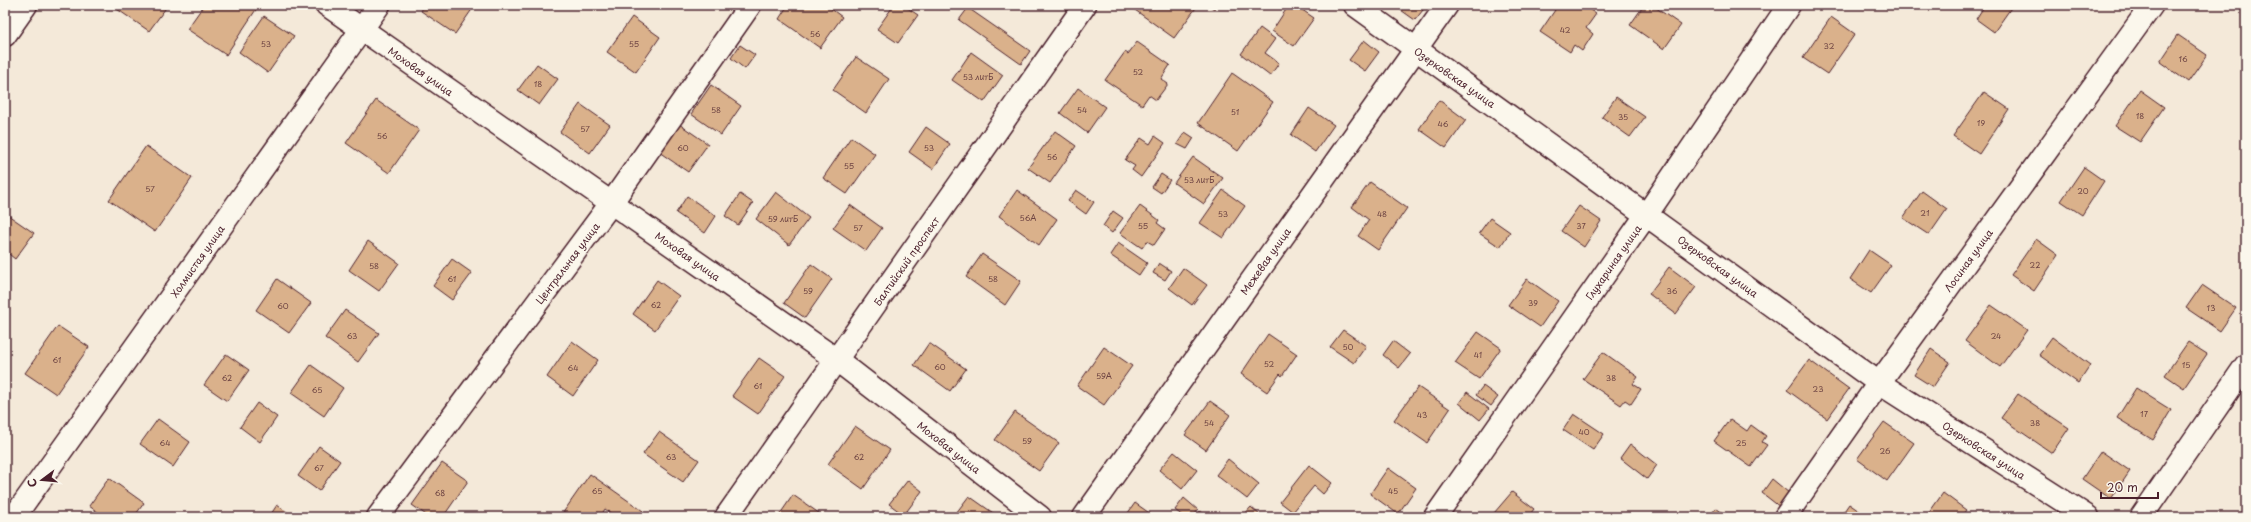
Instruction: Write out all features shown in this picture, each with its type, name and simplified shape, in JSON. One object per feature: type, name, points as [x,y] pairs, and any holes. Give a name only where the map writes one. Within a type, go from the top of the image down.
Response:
[{"type":"street","points":[[5,35],[26,5]]},
{"type":"street","name":"Моховая улица","points":[[327,5],[837,360],[1040,517]]},
{"type":"street","name":"Холмистая улица","points":[[15,512],[379,5]]},
{"type":"street","name":"Центральная улица","points":[[378,517],[612,202],[750,5]]},
{"type":"street","name":"Балтийский проспект","points":[[726,517],[1085,5]]},
{"type":"street","name":"Озерковская улица","points":[[1355,5],[1415,50],[1647,214],[1879,383],[2088,517]]},
{"type":"street","name":"Межевая улица","points":[[1084,517],[1447,5]]},
{"type":"street","name":"Глухариная улица","points":[[1435,517],[1647,214],[1789,5]]},
{"type":"street","name":"Лосиная улица","points":[[1785,517],[1879,383],[2152,5]]},
{"type":"street","points":[[2141,517],[2246,365]]},
{"type":"building","points":[[111,5],[168,5],[149,31]]},
{"type":"building","points":[[204,5],[259,5],[226,55],[187,29]]},
{"type":"building","points":[[425,5],[475,5],[455,34],[421,11]]},
{"type":"building","points":[[788,5],[826,5],[842,17],[820,48],[779,19]]},
{"type":"building","points":[[894,5],[903,5],[918,15],[898,43],[877,29]]},
{"type":"building","points":[[1128,5],[1198,5],[1174,38]]},
{"type":"building","points":[[1208,5],[1216,5],[1214,9]]},
{"type":"building","points":[[1289,5],[1295,5],[1314,18],[1294,46],[1272,31]]},
{"type":"building","points":[[1400,5],[1427,5],[1415,20],[1398,8]]},
{"type":"building","points":[[1548,5],[1583,5],[1596,14],[1586,28],[1593,34],[1582,51],[1574,45],[1570,52],[1540,32],[1555,10]]},
{"type":"building","points":[[1644,5],[1652,5],[1681,25],[1664,49],[1630,25]]},
{"type":"building","points":[[1985,5],[2013,5],[1994,32],[1976,19]]},
{"type":"building","points":[[968,8],[1030,51],[1021,64],[959,20]]},
{"type":"building","points":[[264,16],[294,36],[268,73],[239,52]]},
{"type":"building","points":[[632,17],[660,37],[636,72],[607,52]]},
{"type":"building","points":[[1831,17],[1855,34],[1827,74],[1803,58]]},
{"type":"building","points":[[1260,28],[1275,39],[1265,53],[1279,63],[1270,76],[1241,54]]},
{"type":"building","points":[[2178,35],[2207,55],[2188,82],[2160,62]]},
{"type":"building","points":[[1364,40],[1379,52],[1365,71],[1349,60]]},
{"type":"building","points":[[1137,42],[1170,65],[1161,79],[1168,84],[1156,100],[1149,95],[1142,105],[1105,80],[1125,52],[1128,54]]},
{"type":"building","points":[[740,45],[755,55],[745,69],[731,58]]},
{"type":"building","points":[[971,52],[1003,75],[984,102],[952,80]]},
{"type":"building","points":[[856,57],[889,79],[866,113],[833,90]]},
{"type":"building","points":[[537,64],[558,79],[539,105],[518,90]]},
{"type":"building","points":[[1232,73],[1273,102],[1238,151],[1198,123]]},
{"type":"building","points":[[711,85],[741,106],[721,135],[691,114]]},
{"type":"building","points":[[1078,88],[1105,107],[1087,133],[1060,113]]},
{"type":"building","points":[[2140,90],[2164,107],[2140,142],[2115,126]]},
{"type":"building","points":[[1984,92],[2009,109],[1979,154],[1953,136]]},
{"type":"building","points":[[1616,97],[1645,117],[1630,137],[1602,117]]},
{"type":"building","points":[[376,100],[419,130],[389,173],[346,143]]},
{"type":"building","points":[[1439,100],[1466,120],[1446,148],[1419,129]]},
{"type":"building","points":[[580,104],[610,125],[590,153],[560,132]]},
{"type":"building","points":[[1309,108],[1334,125],[1315,152],[1291,135]]},
{"type":"building","points":[[679,124],[708,144],[688,172],[659,152]]},
{"type":"building","points":[[926,127],[950,144],[933,169],[909,152]]},
{"type":"building","points":[[1055,131],[1076,146],[1050,183],[1028,168]]},
{"type":"building","points":[[1185,132],[1194,138],[1187,149],[1177,144]]},
{"type":"building","points":[[1155,136],[1165,143],[1141,177],[1132,170],[1135,166],[1125,160],[1141,138],[1150,144]]},
{"type":"building","points":[[851,137],[875,154],[847,194],[823,178]]},
{"type":"building","points":[[146,146],[192,178],[155,232],[109,200]]},
{"type":"building","points":[[1193,157],[1223,178],[1204,204],[1174,183]]},
{"type":"building","points":[[2084,167],[2104,181],[2082,215],[2061,201]]},
{"type":"building","points":[[1161,174],[1170,180],[1161,193],[1152,187]]},
{"type":"building","points":[[1370,182],[1407,208],[1378,250],[1358,236],[1369,220],[1352,207]]},
{"type":"building","points":[[1017,190],[1057,219],[1039,245],[999,216]]},
{"type":"building","points":[[1076,190],[1094,202],[1086,214],[1068,201]]},
{"type":"building","points":[[1223,190],[1245,206],[1223,238],[1200,223]]},
{"type":"building","points":[[1922,191],[1947,209],[1929,235],[1903,218]]},
{"type":"building","points":[[776,192],[809,218],[789,245],[756,219]]},
{"type":"building","points":[[740,194],[753,203],[738,225],[725,216]]},
{"type":"building","points":[[687,196],[716,216],[705,233],[676,213]]},
{"type":"building","points":[[850,205],[882,228],[866,251],[833,228]]},
{"type":"building","points":[[1140,206],[1159,220],[1157,223],[1165,229],[1154,245],[1147,241],[1142,248],[1120,233]]},
{"type":"building","points":[[1579,206],[1601,221],[1584,247],[1561,231]]},
{"type":"building","points":[[1113,211],[1123,218],[1112,233],[1103,226]]},
{"type":"building","points":[[5,213],[34,233],[15,259],[5,251]]},
{"type":"building","points":[[1490,218],[1510,232],[1500,247],[1479,233]]},
{"type":"building","points":[[2036,239],[2058,255],[2034,291],[2011,275]]},
{"type":"building","points":[[368,241],[399,263],[379,291],[349,270]]},
{"type":"building","points":[[1118,243],[1147,263],[1139,275],[1110,255]]},
{"type":"building","points":[[1869,250],[1891,265],[1871,293],[1850,279]]},
{"type":"building","points":[[982,254],[1021,281],[1005,305],[966,277]]},
{"type":"building","points":[[452,259],[472,273],[452,300],[433,286]]},
{"type":"building","points":[[1159,263],[1171,271],[1165,280],[1153,273]]},
{"type":"building","points":[[811,264],[832,279],[805,318],[784,303]]},
{"type":"building","points":[[1669,267],[1696,287],[1676,314],[1649,294]]},
{"type":"building","points":[[1183,268],[1207,285],[1192,305],[1169,288]]},
{"type":"building","points":[[277,279],[311,303],[289,333],[256,310]]},
{"type":"building","points":[[1527,279],[1558,301],[1540,327],[1508,305]]},
{"type":"building","points":[[657,280],[679,296],[655,330],[633,314]]},
{"type":"building","points":[[2202,285],[2236,308],[2220,331],[2186,308]]},
{"type":"building","points":[[1991,305],[2027,330],[2000,367],[1965,341]]},
{"type":"building","points":[[345,310],[379,333],[358,362],[325,338]]},
{"type":"building","points":[[58,326],[89,347],[56,394],[25,373]]},
{"type":"building","points":[[1343,330],[1366,346],[1354,363],[1330,347]]},
{"type":"building","points":[[1478,332],[1501,348],[1479,379],[1455,363]]},
{"type":"building","points":[[1268,334],[1297,354],[1282,376],[1280,374],[1267,392],[1241,374]]},
{"type":"building","points":[[2052,337],[2090,365],[2078,383],[2039,355]]},
{"type":"building","points":[[572,341],[598,360],[573,396],[547,377]]},
{"type":"building","points":[[1393,341],[1410,354],[1399,368],[1383,355]]},
{"type":"building","points":[[2188,342],[2207,354],[2184,388],[2165,375]]},
{"type":"building","points":[[929,343],[966,369],[950,391],[914,365]]},
{"type":"building","points":[[1104,347],[1132,366],[1104,405],[1077,386]]},
{"type":"building","points":[[1931,349],[1950,362],[1933,387],[1914,375]]},
{"type":"building","points":[[1603,352],[1638,377],[1633,384],[1641,389],[1631,404],[1625,400],[1621,405],[1583,379]]},
{"type":"building","points":[[226,354],[249,370],[227,401],[204,385]]},
{"type":"building","points":[[759,358],[785,376],[758,414],[732,396]]},
{"type":"building","points":[[1809,360],[1849,389],[1827,419],[1787,390]]},
{"type":"building","points":[[311,365],[343,388],[324,416],[291,393]]},
{"type":"building","points":[[1483,386],[1498,397],[1491,406],[1476,395]]},
{"type":"building","points":[[1418,387],[1450,409],[1427,443],[1394,420]]},
{"type":"building","points":[[2136,388],[2171,410],[2153,440],[2117,418]]},
{"type":"building","points":[[1467,392],[1489,409],[1480,420],[1459,403]]},
{"type":"building","points":[[2018,394],[2069,428],[2052,453],[2001,418]]},
{"type":"building","points":[[1210,401],[1230,415],[1206,450],[1185,435]]},
{"type":"building","points":[[257,403],[277,417],[260,442],[240,427]]},
{"type":"building","points":[[1015,412],[1059,443],[1039,471],[995,440]]},
{"type":"building","points":[[1574,414],[1604,434],[1593,450],[1563,430]]},
{"type":"building","points":[[158,419],[190,442],[173,467],[140,444]]},
{"type":"building","points":[[1730,419],[1747,431],[1751,425],[1766,436],[1762,442],[1767,445],[1751,467],[1714,441]]},
{"type":"building","points":[[1884,422],[1914,443],[1887,481],[1857,459]]},
{"type":"building","points":[[855,426],[890,450],[863,489],[828,464]]},
{"type":"building","points":[[659,432],[699,460],[683,482],[643,454]]},
{"type":"building","points":[[1630,444],[1657,465],[1647,479],[1620,458]]},
{"type":"building","points":[[319,446],[340,461],[319,491],[298,476]]},
{"type":"building","points":[[2101,451],[2130,471],[2111,499],[2082,479]]},
{"type":"building","points":[[1174,452],[1197,470],[1182,489],[1159,470]]},
{"type":"building","points":[[1228,459],[1259,484],[1247,499],[1216,475]]},
{"type":"building","points":[[2246,461],[2246,472],[2242,463]]},
{"type":"building","points":[[442,463],[468,481],[443,517],[429,517],[412,505]]},
{"type":"building","points":[[1309,465],[1332,483],[1323,494],[1314,486],[1293,512],[1280,502]]},
{"type":"building","points":[[1388,468],[1416,488],[1398,514],[1370,494]]},
{"type":"building","points":[[590,474],[643,511],[639,517],[616,517],[605,509],[600,517],[560,517]]},
{"type":"building","points":[[109,478],[144,503],[134,517],[105,517],[89,506]]},
{"type":"building","points":[[1772,479],[1789,493],[1780,507],[1762,493]]},
{"type":"building","points":[[908,480],[922,491],[904,515],[889,504]]},
{"type":"building","points":[[1512,492],[1534,509],[1528,517],[1494,517],[1496,515],[1494,513]]},
{"type":"building","points":[[1943,493],[1966,510],[1961,517],[1926,517]]},
{"type":"building","points":[[793,495],[823,516],[778,517]]},
{"type":"building","points":[[969,496],[996,515],[995,517],[953,517]]},
{"type":"building","points":[[1184,498],[1198,510],[1193,517],[1184,517],[1175,510]]},
{"type":"building","points":[[1135,503],[1155,517],[1125,517]]},
{"type":"building","points":[[1849,504],[1868,517],[1840,517]]},
{"type":"building","points":[[277,505],[294,517],[269,517]]},
{"type":"building","points":[[1251,507],[1262,517],[1242,517]]},
{"type":"building","points":[[1716,508],[1728,517],[1709,517]]},
{"type":"building","points":[[1200,511],[1209,517],[1196,517]]}]
